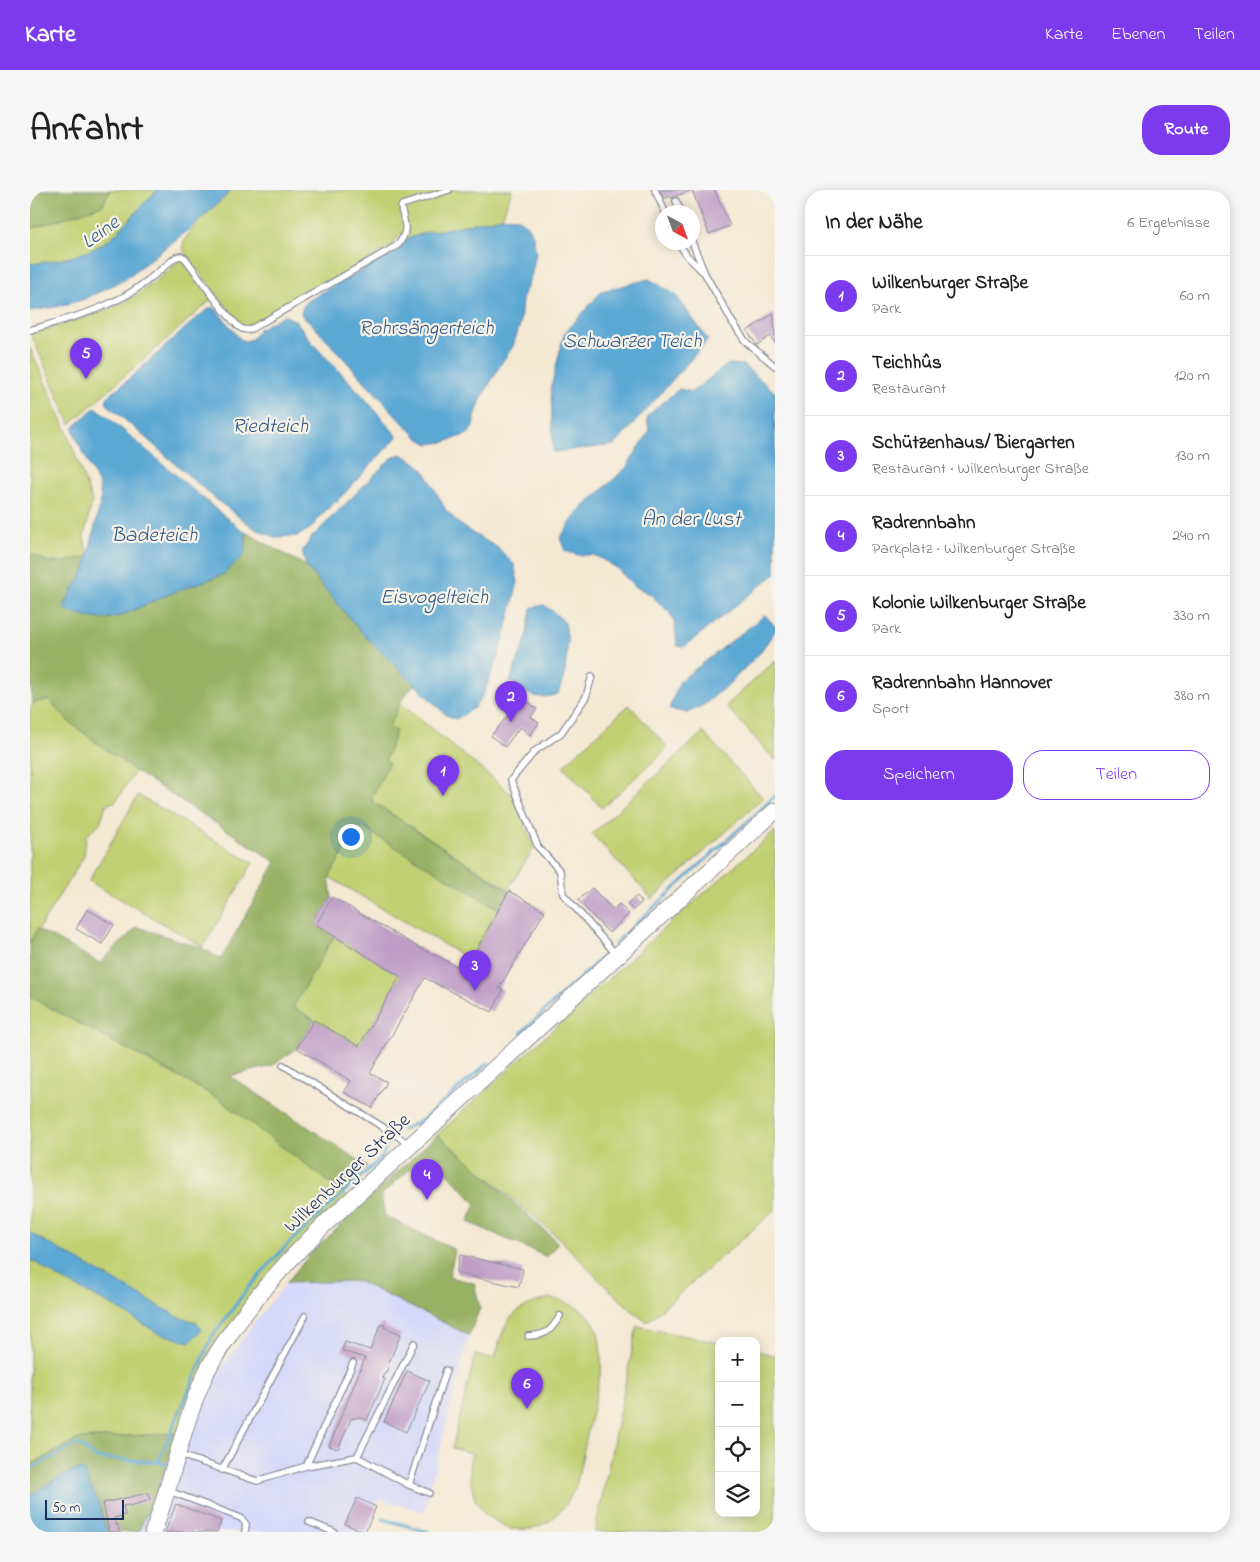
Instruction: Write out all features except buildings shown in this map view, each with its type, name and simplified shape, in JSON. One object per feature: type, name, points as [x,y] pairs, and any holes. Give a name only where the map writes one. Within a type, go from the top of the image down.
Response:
[{"type":"main road","name":"Wilkenburger Straße","points":[[153,1532],[187,1422],[206,1372],[244,1312],[270,1280],[298,1249],[409,1145],[775,811]]},
{"type":"lane","points":[[30,330],[88,312],[121,298],[141,286],[176,257],[181,256],[185,258],[238,326],[243,330],[249,330],[398,245],[406,233],[406,226],[400,208],[402,205],[450,190]]},
{"type":"lane","points":[[655,190],[662,205]]},
{"type":"lane","points":[[676,201],[677,205]]},
{"type":"lane","points":[[683,250],[705,274]]},
{"type":"lane","points":[[695,250],[705,274],[746,342],[775,366]]},
{"type":"lane","points":[[592,676],[586,697],[561,733],[535,752],[511,780],[538,847],[560,871],[562,894],[617,956]]},
{"type":"lane","points":[[283,1065],[409,1145]]},
{"type":"lane","points":[[222,1470],[305,1316]]},
{"type":"lane","points":[[528,1336],[542,1335],[552,1330],[560,1316]]},
{"type":"lane","points":[[357,1457],[414,1343]]},
{"type":"lane","points":[[306,1466],[353,1363]]},
{"type":"lane","points":[[409,1485],[446,1370]]},
{"type":"lane","points":[[178,1454],[258,1481],[306,1466],[357,1457],[409,1485],[429,1493]]},
{"type":"lane","points":[[167,1491],[241,1518],[246,1524],[245,1532]]},
{"type":"lane","points":[[309,1522],[334,1532]]},
{"type":"shaded area","points":[[358,1281],[469,1335],[424,1512],[379,1499],[370,1532],[138,1532],[157,1492],[178,1433],[247,1332],[286,1283]]},
{"type":"green space","points":[[30,190],[110,190],[103,205],[30,229]]},
{"type":"green space","points":[[110,190],[157,190],[114,235],[96,248],[63,259],[30,264],[30,229],[102,205]]},
{"type":"green space","points":[[232,190],[512,190],[502,217],[442,229],[407,239],[401,233],[392,246],[250,327],[244,327],[187,256],[183,247],[185,239],[196,224]]},
{"type":"green space","points":[[181,259],[212,299],[70,424],[31,334],[91,315],[126,301],[155,282]]},
{"type":"green space","points":[[30,348],[65,427],[92,501],[84,537],[88,557],[62,562],[48,562],[30,553]]},
{"type":"green space","points":[[245,532],[306,566],[362,633],[414,684],[400,703],[389,727],[396,731],[385,761],[389,763],[372,797],[373,802],[509,891],[499,909],[360,826],[329,877],[332,897],[316,925],[334,936],[293,1007],[314,1020],[297,1048],[272,1066],[230,1076],[367,1166],[342,1192],[218,1098],[30,997],[30,943],[37,929],[100,963],[137,927],[202,948],[221,959],[276,862],[135,771],[69,722],[49,700],[33,703],[30,676],[30,553],[48,562],[62,562],[88,557],[85,570],[65,603],[76,614],[104,619],[120,616],[174,592],[224,574],[247,541]]},
{"type":"green space","points":[[775,661],[775,760],[726,706]]},
{"type":"green space","points":[[49,699],[69,722],[135,771],[116,801],[106,805],[100,823],[86,836],[84,856],[30,943],[30,709],[33,703]]},
{"type":"green space","points":[[400,703],[513,795],[534,848],[508,889],[373,802],[372,797],[389,763],[385,761],[396,731],[389,727]]},
{"type":"green space","points":[[629,705],[668,748],[602,808],[563,766]]},
{"type":"green space","points":[[703,732],[763,798],[652,899],[592,834]]},
{"type":"green space","points":[[138,795],[253,863],[203,947],[89,881]]},
{"type":"green space","points":[[360,825],[499,909],[470,960],[329,877]]},
{"type":"green space","points":[[775,831],[775,1210],[647,1322],[602,1283],[561,1240],[437,1135],[662,930]]},
{"type":"green space","points":[[334,936],[400,976],[359,1046],[293,1007]]},
{"type":"green space","points":[[30,997],[218,1098],[342,1192],[350,1201],[270,1280],[178,1433],[79,1439],[30,1465],[30,1261],[35,1262],[59,1278],[113,1306],[158,1333],[197,1322],[180,1318],[30,1233]]},
{"type":"green space","points":[[437,1135],[475,1166],[558,1243],[547,1257],[468,1222],[476,1204],[429,1152],[381,1195],[385,1216],[455,1250],[449,1277],[474,1283],[480,1308],[469,1335],[358,1281],[286,1283],[312,1252]]},
{"type":"green space","points":[[549,1298],[577,1307],[593,1321],[600,1342],[601,1371],[576,1486],[566,1505],[549,1522],[530,1529],[510,1529],[485,1515],[475,1499],[470,1480],[472,1453],[452,1448],[475,1355],[495,1359],[502,1335],[510,1318],[525,1307]]},
{"type":"green space","points":[[637,1326],[715,1342],[715,1517],[760,1517],[760,1352],[775,1355],[775,1532],[595,1532]]},
{"type":"green space","points":[[178,1433],[157,1492],[138,1532],[107,1532],[98,1502],[92,1492],[65,1474],[30,1495],[30,1465],[79,1439]]},
{"type":"water","points":[[157,190],[232,190],[198,222],[124,280],[82,300],[30,311],[30,264],[63,259],[96,248],[114,235]]},
{"type":"water","name":"Rohrsängerteich","points":[[502,217],[517,218],[527,225],[533,235],[536,253],[532,273],[522,300],[520,325],[513,346],[482,397],[473,427],[468,434],[445,442],[428,444],[418,438],[406,426],[301,313],[306,302],[389,256],[399,249],[407,239],[427,232]]},
{"type":"water","name":"Schwarzer Teich","points":[[649,279],[676,295],[708,340],[615,445],[553,452],[551,387],[564,334],[602,291]]},
{"type":"water","name":"Riedteich","points":[[214,307],[240,339],[245,341],[252,339],[259,329],[284,315],[296,321],[315,346],[362,395],[397,436],[310,529],[297,536],[274,537],[254,528],[218,501],[107,404],[106,400],[109,395],[199,316]]},
{"type":"water","name":"An der Lust","points":[[728,364],[743,365],[775,392],[775,574],[684,647],[677,646],[675,624],[670,613],[650,594],[634,586],[614,566],[594,555],[578,555],[565,551],[560,538],[578,512],[626,468],[649,432],[647,416],[679,389],[692,392]]},
{"type":"water","name":"Badeteich","points":[[97,408],[245,532],[246,548],[243,556],[224,574],[174,592],[120,616],[104,619],[87,617],[67,611],[64,608],[85,570],[101,500],[99,485],[79,444],[74,427],[93,409]]},
{"type":"water","name":"Eisvogelteich","points":[[401,454],[424,470],[446,510],[457,522],[498,548],[514,564],[518,582],[504,638],[482,697],[474,708],[456,719],[446,715],[362,633],[306,566],[302,552],[311,538],[390,459]]},
{"type":"water","points":[[544,605],[565,623],[568,642],[565,672],[558,694],[537,697],[527,693],[510,681],[526,639],[531,608]]},
{"type":"water","points":[[765,615],[775,626],[775,631],[759,654],[731,682],[705,704],[688,713],[669,709],[680,681]]},
{"type":"water","points":[[30,1233],[180,1318],[196,1323],[201,1331],[189,1342],[158,1333],[113,1306],[59,1278],[35,1262],[30,1261]]},
{"type":"water","points":[[80,1469],[83,1471],[98,1502],[107,1532],[30,1532],[30,1495],[65,1474]]},
{"type":"waterway","points":[[615,943],[775,796]]},
{"type":"waterway","points":[[521,1033],[603,956]]},
{"type":"waterway","points":[[402,1130],[424,1119],[488,1063]]},
{"type":"waterway","points":[[158,1462],[212,1337],[248,1288],[286,1246],[382,1157],[389,1140]]},
{"type":"waterway","points":[[30,1469],[78,1444],[96,1458],[167,1464]]},
{"type":"waterway","points":[[383,1519],[429,1532]]},
{"type":"place","name":"Kolonie Wilkenburger Straße","points":[[86,379]]},
{"type":"place","name":"Teichhûs","points":[[511,722]]},
{"type":"place","name":"Wilkenburger Straße","points":[[443,796]]},
{"type":"place","name":"Schützenhaus/ Biergarten","points":[[475,991]]},
{"type":"place","name":"Radrennbahn","points":[[427,1200]]},
{"type":"place","name":"Radrennbahn Hannover","points":[[527,1409]]},
{"type":"water label","name":"Leine","points":[[101,233]]}]
